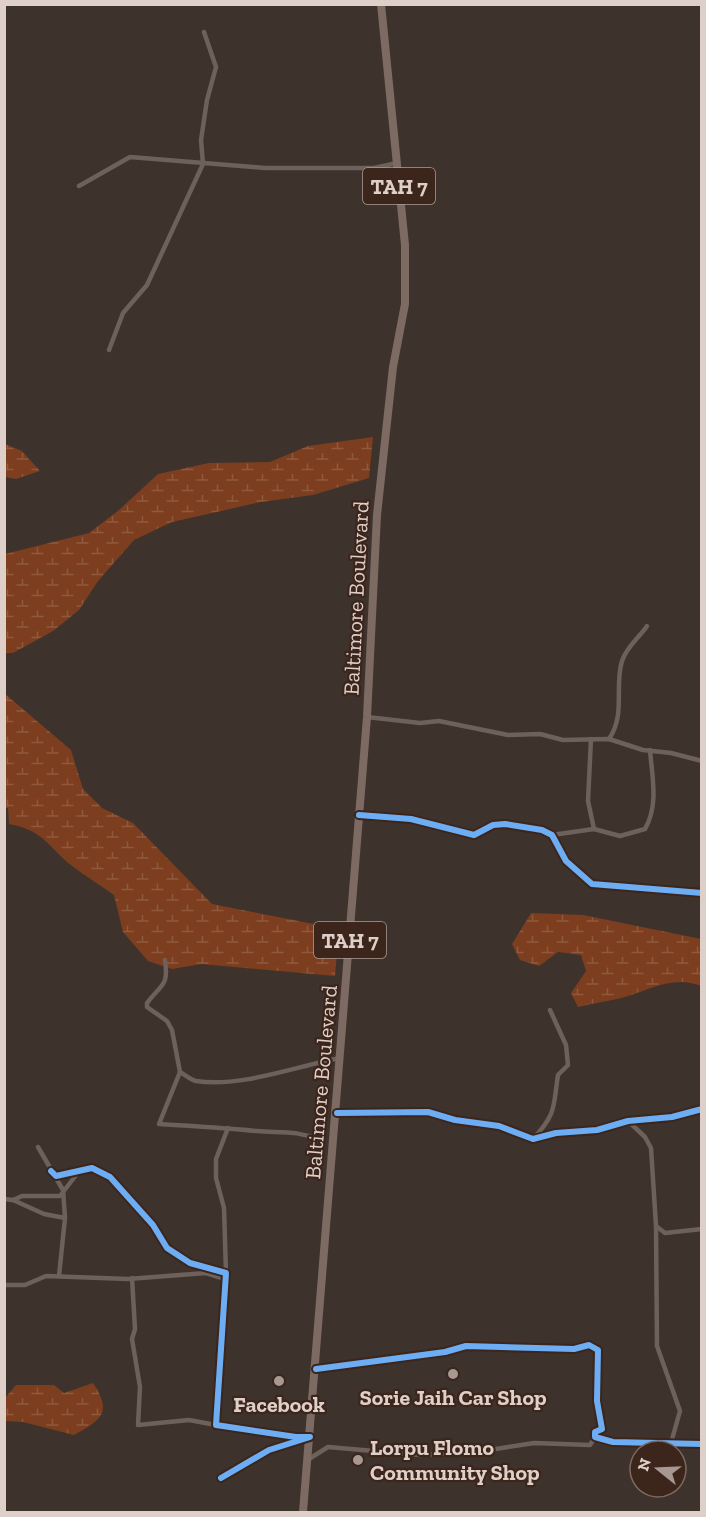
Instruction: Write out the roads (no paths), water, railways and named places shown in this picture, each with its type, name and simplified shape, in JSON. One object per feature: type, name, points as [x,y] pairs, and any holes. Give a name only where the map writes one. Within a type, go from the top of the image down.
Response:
[{"type":"highway","name":"TAH 7","points":[[381,4],[397,163]]},
{"type":"highway","name":"Baltimore Boulevard","points":[[303,1512],[337,1113],[367,717],[377,515],[393,367],[405,304],[405,245],[397,163]]},
{"type":"street","points":[[109,350],[123,313],[147,285],[203,164],[203,130],[216,67],[204,32]]},
{"type":"street","points":[[79,186],[130,157],[266,168],[350,169],[374,168],[397,163]]},
{"type":"street","points":[[609,739],[617,727],[622,663],[628,647],[647,627]]},
{"type":"street","points":[[367,717],[420,723],[439,721],[508,735],[540,734],[563,740],[609,739],[702,761]]},
{"type":"street","points":[[591,740],[588,801],[594,829]]},
{"type":"street","points":[[359,815],[411,819],[474,835],[493,825],[505,824],[542,830],[552,835],[594,829],[620,836],[645,829],[652,818],[654,802],[650,750]]},
{"type":"street","points":[[552,835],[566,861],[591,884],[702,893]]},
{"type":"street","points":[[165,960],[167,977],[165,985],[147,1003],[147,1007],[167,1020],[172,1030],[180,1072],[159,1124],[286,1130],[303,1133],[320,1140]]},
{"type":"street","points":[[533,1139],[547,1124],[556,1106],[558,1075],[568,1065],[566,1045],[550,1010]]},
{"type":"street","points":[[180,1072],[194,1081],[261,1078],[292,1067],[341,1058]]},
{"type":"street","points":[[337,1113],[428,1112],[455,1120],[499,1126],[533,1139],[556,1133],[597,1130],[628,1121],[672,1117],[702,1108]]},
{"type":"street","points":[[628,1121],[645,1137],[651,1148],[656,1226],[657,1346],[680,1411],[671,1439]]},
{"type":"street","points":[[216,1425],[222,1363],[225,1276],[224,1208],[216,1178],[216,1159],[228,1128]]},
{"type":"street","points":[[38,1147],[63,1190],[65,1218],[59,1276]]},
{"type":"street","points":[[51,1171],[56,1176],[93,1168],[110,1177],[153,1225],[167,1248],[190,1263],[225,1276]]},
{"type":"street","points":[[13,1200],[22,1196],[60,1196],[80,1170]]},
{"type":"street","points":[[4,1199],[13,1200],[44,1214],[65,1218]]},
{"type":"street","points":[[656,1226],[665,1233],[702,1228]]},
{"type":"street","points":[[4,1285],[25,1285],[46,1276],[77,1279],[132,1278],[207,1273],[225,1276]]},
{"type":"street","points":[[132,1278],[135,1329],[132,1339],[140,1387],[138,1425],[189,1420],[296,1437],[310,1437]]},
{"type":"street","points":[[309,1459],[328,1447],[445,1454],[534,1443],[590,1444],[595,1437],[595,1432],[602,1430],[597,1401],[598,1350],[589,1345],[574,1350],[466,1346],[425,1355],[316,1369]]},
{"type":"street","points":[[220,1478],[269,1450],[310,1437]]},
{"type":"street","points":[[595,1437],[613,1442],[628,1442]]},
{"type":"place","name":"Sorie Jaih Car Shop","points":[[453,1374]]},
{"type":"place","name":"Facebook","points":[[279,1381]]},
{"type":"place","name":"Lorpu Flomo Community Shop","points":[[358,1460]]}]
